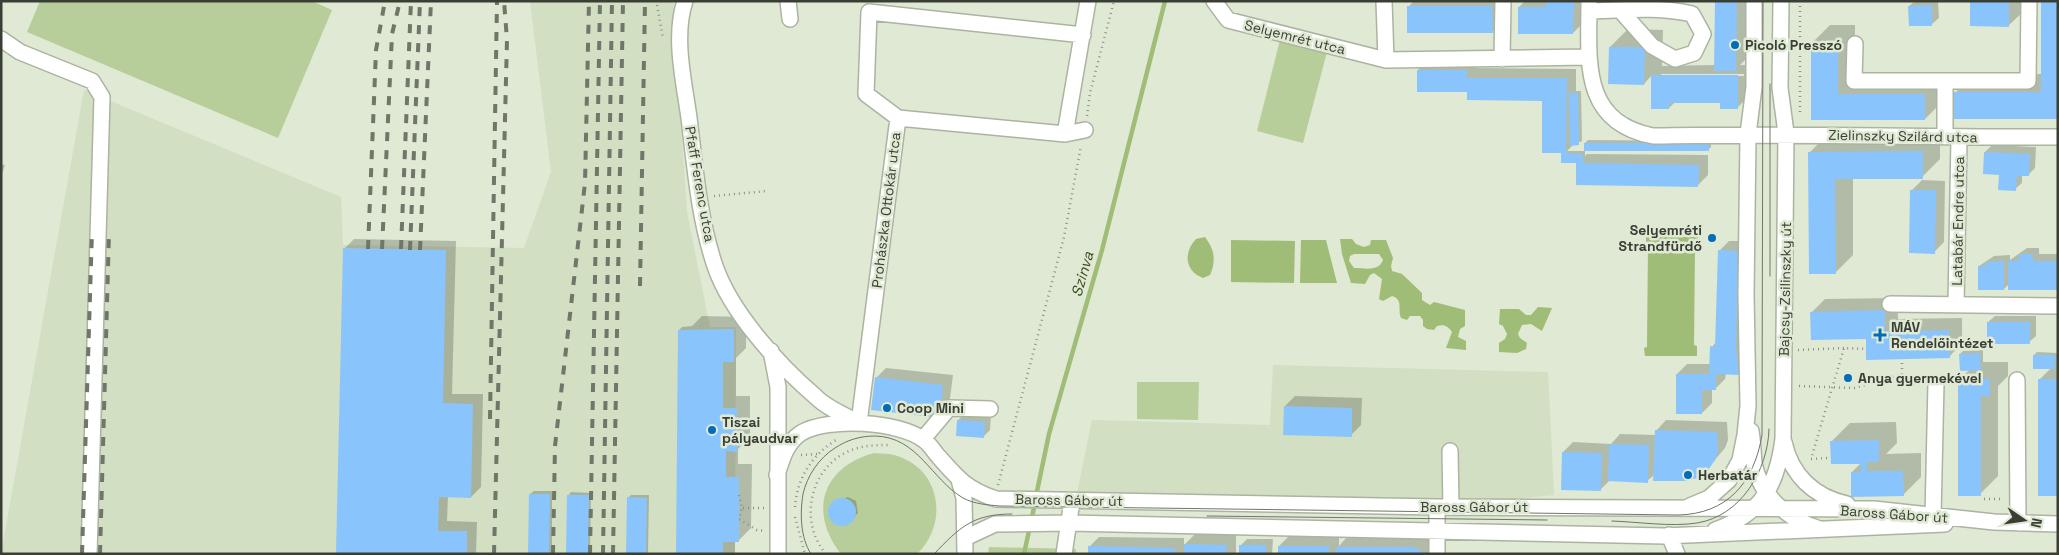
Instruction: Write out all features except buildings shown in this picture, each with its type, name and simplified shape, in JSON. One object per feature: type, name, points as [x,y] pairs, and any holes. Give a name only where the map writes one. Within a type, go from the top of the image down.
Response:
[{"type":"street","name":"Pfaff Ferenc utca","points":[[685,1],[680,34],[682,69],[700,197],[715,264],[726,291],[770,350],[817,398],[859,423]]},
{"type":"street","points":[[788,1],[790,19]]},
{"type":"street","points":[[1065,134],[1088,1]]},
{"type":"street","name":"Selyemrét utca","points":[[1214,1],[1228,20],[1386,60],[1589,57]]},
{"type":"street","points":[[1384,1],[1386,60]]},
{"type":"street","points":[[1502,59],[1503,1]]},
{"type":"street","points":[[1754,1],[1754,86],[1748,134],[1746,294],[1748,406],[1754,463],[1767,493],[1781,510],[1790,517],[1823,530]]},
{"type":"street","name":"Bajcsy-Zsilinszky út","points":[[1700,535],[1733,523],[1753,508],[1767,493],[1777,470],[1783,439],[1786,133],[1780,88],[1781,1]]},
{"type":"street","points":[[1855,44],[1854,81],[2028,82],[2029,1]]},
{"type":"street","points":[[1589,6],[1620,10],[1668,8],[1692,14],[1704,34],[1694,53],[1675,59],[1652,46],[1620,10]]},
{"type":"street","name":"Zielinszky Szilárd utca","points":[[1589,6],[1591,80],[1598,102],[1612,118],[1634,132],[1653,136],[1786,133],[1952,138],[2058,137]]},
{"type":"street","name":"Prohászka Ottokár utca","points":[[859,423],[898,118],[866,94],[869,12],[1083,35]]},
{"type":"street","points":[[1,39],[20,52],[92,81],[102,97],[89,554]]},
{"type":"street","name":"Latabár Endre utca","points":[[1945,81],[1952,138],[1956,305]]},
{"type":"street","points":[[898,118],[1065,134],[1084,130]]},
{"type":"street","name":"Latabár Endre utca","points":[[1890,304],[2058,306]]},
{"type":"street","points":[[770,350],[778,386],[778,554]]},
{"type":"street","points":[[2017,380],[2018,523]]},
{"type":"street","points":[[1933,516],[1936,383]]},
{"type":"street","points":[[1678,509],[1709,498],[1729,480],[1736,469],[1743,449],[1748,406]]},
{"type":"street","points":[[924,439],[949,408],[990,409]]},
{"type":"street","points":[[777,475],[783,455],[791,442],[814,427],[828,424],[859,423],[891,427],[924,439],[959,480],[964,498],[965,554]]},
{"type":"street","points":[[1783,439],[1792,466],[1810,488],[1836,502],[1868,509]]},
{"type":"street","points":[[1437,554],[1437,530],[1444,507],[1450,451]]},
{"type":"street","name":"Baross Gábor út","points":[[959,480],[976,492],[996,499],[1444,507],[1868,509],[1994,522],[2058,524]]},
{"type":"street","points":[[1064,554],[1072,501]]},
{"type":"street","name":"Baross Gábor út","points":[[965,538],[995,524],[1437,530],[1582,535],[1700,535],[1994,522]]},
{"type":"street","points":[[1669,535],[1677,554]]},
{"type":"street","points":[[955,554],[965,538]]},
{"type":"path","points":[[996,499],[999,477],[1064,237],[1090,93],[1114,1]]},
{"type":"path","points":[[1800,1],[1800,119]]},
{"type":"path","points":[[700,197],[767,192]]},
{"type":"path","points":[[1827,458],[1811,459],[1834,387],[1844,348]]},
{"type":"path","points":[[1796,350],[1866,349]]},
{"type":"path","points":[[1795,386],[1855,388],[1902,374],[1902,362]]},
{"type":"path","points":[[805,554],[797,532],[795,504],[802,476],[819,454],[840,438]]},
{"type":"path","points":[[826,554],[816,542],[810,520],[813,492],[820,478],[829,465],[847,452],[864,446],[888,445]]},
{"type":"path","points":[[798,456],[819,454]]},
{"type":"path","points":[[739,495],[742,508],[739,519],[758,530],[768,531]]},
{"type":"path","points":[[1984,499],[2018,499]]},
{"type":"path","points":[[742,508],[769,508]]},
{"type":"shaded area","points":[[40,1],[312,1],[332,10],[278,138],[27,32]]},
{"type":"shaded area","points":[[530,1],[673,1],[687,212],[710,327],[736,327],[735,554],[1,554],[84,90],[341,197],[343,245],[524,248],[551,172]]},
{"type":"shaded area","points":[[1280,40],[1327,52],[1303,143],[1257,131]]},
{"type":"shaded area","points":[[1205,237],[1213,251],[1214,260],[1210,275],[1203,278],[1192,271],[1189,266],[1188,256],[1189,250],[1196,239]]},
{"type":"shaded area","points":[[1646,237],[1698,237],[1698,248],[1695,248],[1694,345],[1697,346],[1697,356],[1645,356],[1644,348],[1647,347],[1648,245],[1646,245]]},
{"type":"shaded area","points":[[1340,239],[1352,239],[1356,244],[1364,247],[1370,245],[1371,240],[1386,240],[1393,258],[1392,271],[1402,274],[1422,293],[1422,300],[1430,305],[1434,302],[1465,310],[1465,326],[1460,329],[1458,337],[1466,341],[1466,350],[1446,348],[1452,332],[1446,326],[1437,326],[1434,330],[1427,329],[1423,326],[1423,320],[1420,316],[1410,316],[1407,320],[1401,318],[1399,302],[1396,298],[1392,296],[1383,301],[1379,299],[1382,279],[1374,273],[1370,275],[1365,284],[1351,283],[1342,254]],"holes":[[[1354,254],[1379,254],[1383,260],[1375,268],[1354,268],[1349,261],[1350,256]]]},
{"type":"shaded area","points":[[1231,240],[1295,241],[1294,283],[1231,282]]},
{"type":"shaded area","points":[[1301,240],[1326,240],[1337,283],[1300,283]]},
{"type":"shaded area","points":[[1538,307],[1552,308],[1542,331],[1531,324],[1522,325],[1518,334],[1527,343],[1526,349],[1517,353],[1499,352],[1499,343],[1505,339],[1507,334],[1503,326],[1499,324],[1500,309],[1519,309],[1526,315],[1531,315]]},
{"type":"shaded area","points":[[1273,365],[1548,372],[1554,495],[1437,507],[1076,498],[1092,420],[1270,425]]},
{"type":"shaded area","points":[[1137,382],[1199,382],[1198,420],[1137,419]]},
{"type":"shaded area","points":[[874,453],[892,454],[910,461],[922,471],[930,483],[935,497],[934,527],[927,541],[917,554],[841,554],[831,538],[825,522],[823,507],[826,493],[832,480],[842,469],[856,460]]},
{"type":"shaded area","points":[[989,547],[1076,549],[1076,554],[988,554]]},
{"type":"waterway","name":"Szinva","points":[[1036,496],[1049,434],[1102,250],[1165,1]]},
{"type":"waterway","name":"Szinva","points":[[1024,554],[1035,503]]},
{"type":"tram line","points":[[811,554],[803,533],[801,517],[803,494],[807,481],[814,468],[829,452],[849,441],[869,436],[890,438],[902,443],[923,460],[952,490],[967,500],[986,505],[1678,515],[1711,509],[1724,502],[1745,481],[1758,452],[1762,435],[1763,1]]},
{"type":"tram line","points":[[1770,84],[1770,276]]},
{"type":"tram line","points":[[1612,521],[1687,524],[1713,519],[1727,511],[1739,501],[1757,475],[1764,460],[1769,429]]},
{"type":"tram line","points":[[934,554],[952,536],[968,524],[987,516],[1012,514]]},
{"type":"tram line","points":[[1207,516],[1547,520]]},
{"type":"railway","points":[[368,249],[376,50],[385,1]]},
{"type":"railway","points":[[382,249],[392,34],[400,1]]},
{"type":"railway","points":[[401,249],[411,1]]},
{"type":"railway","points":[[410,250],[420,1]]},
{"type":"railway","points":[[420,250],[431,1]]},
{"type":"railway","points":[[490,419],[497,1]]},
{"type":"railway","points":[[494,554],[507,40],[504,1]]},
{"type":"railway","points":[[553,554],[555,446],[585,183],[589,1]]},
{"type":"railway","points":[[590,554],[600,1]]},
{"type":"railway","points":[[603,554],[612,1]]},
{"type":"railway","points":[[613,554],[623,1]]},
{"type":"railway","points":[[640,286],[645,1]]},
{"type":"railway","points":[[82,554],[92,231]]},
{"type":"railway","points":[[100,554],[109,232]]},
{"type":"place","name":"Picoló Presszó","points":[[1735,45]]},
{"type":"place","name":"Selyemréti Strandfürdő","points":[[1712,238]]},
{"type":"place","name":"MÁV Rendelőintézet","points":[[1880,335]]},
{"type":"place","name":"Anya gyermekével","points":[[1848,378]]},
{"type":"place","name":"Coop Mini","points":[[887,408]]},
{"type":"place","name":"Tiszai pályaudvar","points":[[712,430]]},
{"type":"place","name":"Herbatár","points":[[1688,475]]}]
